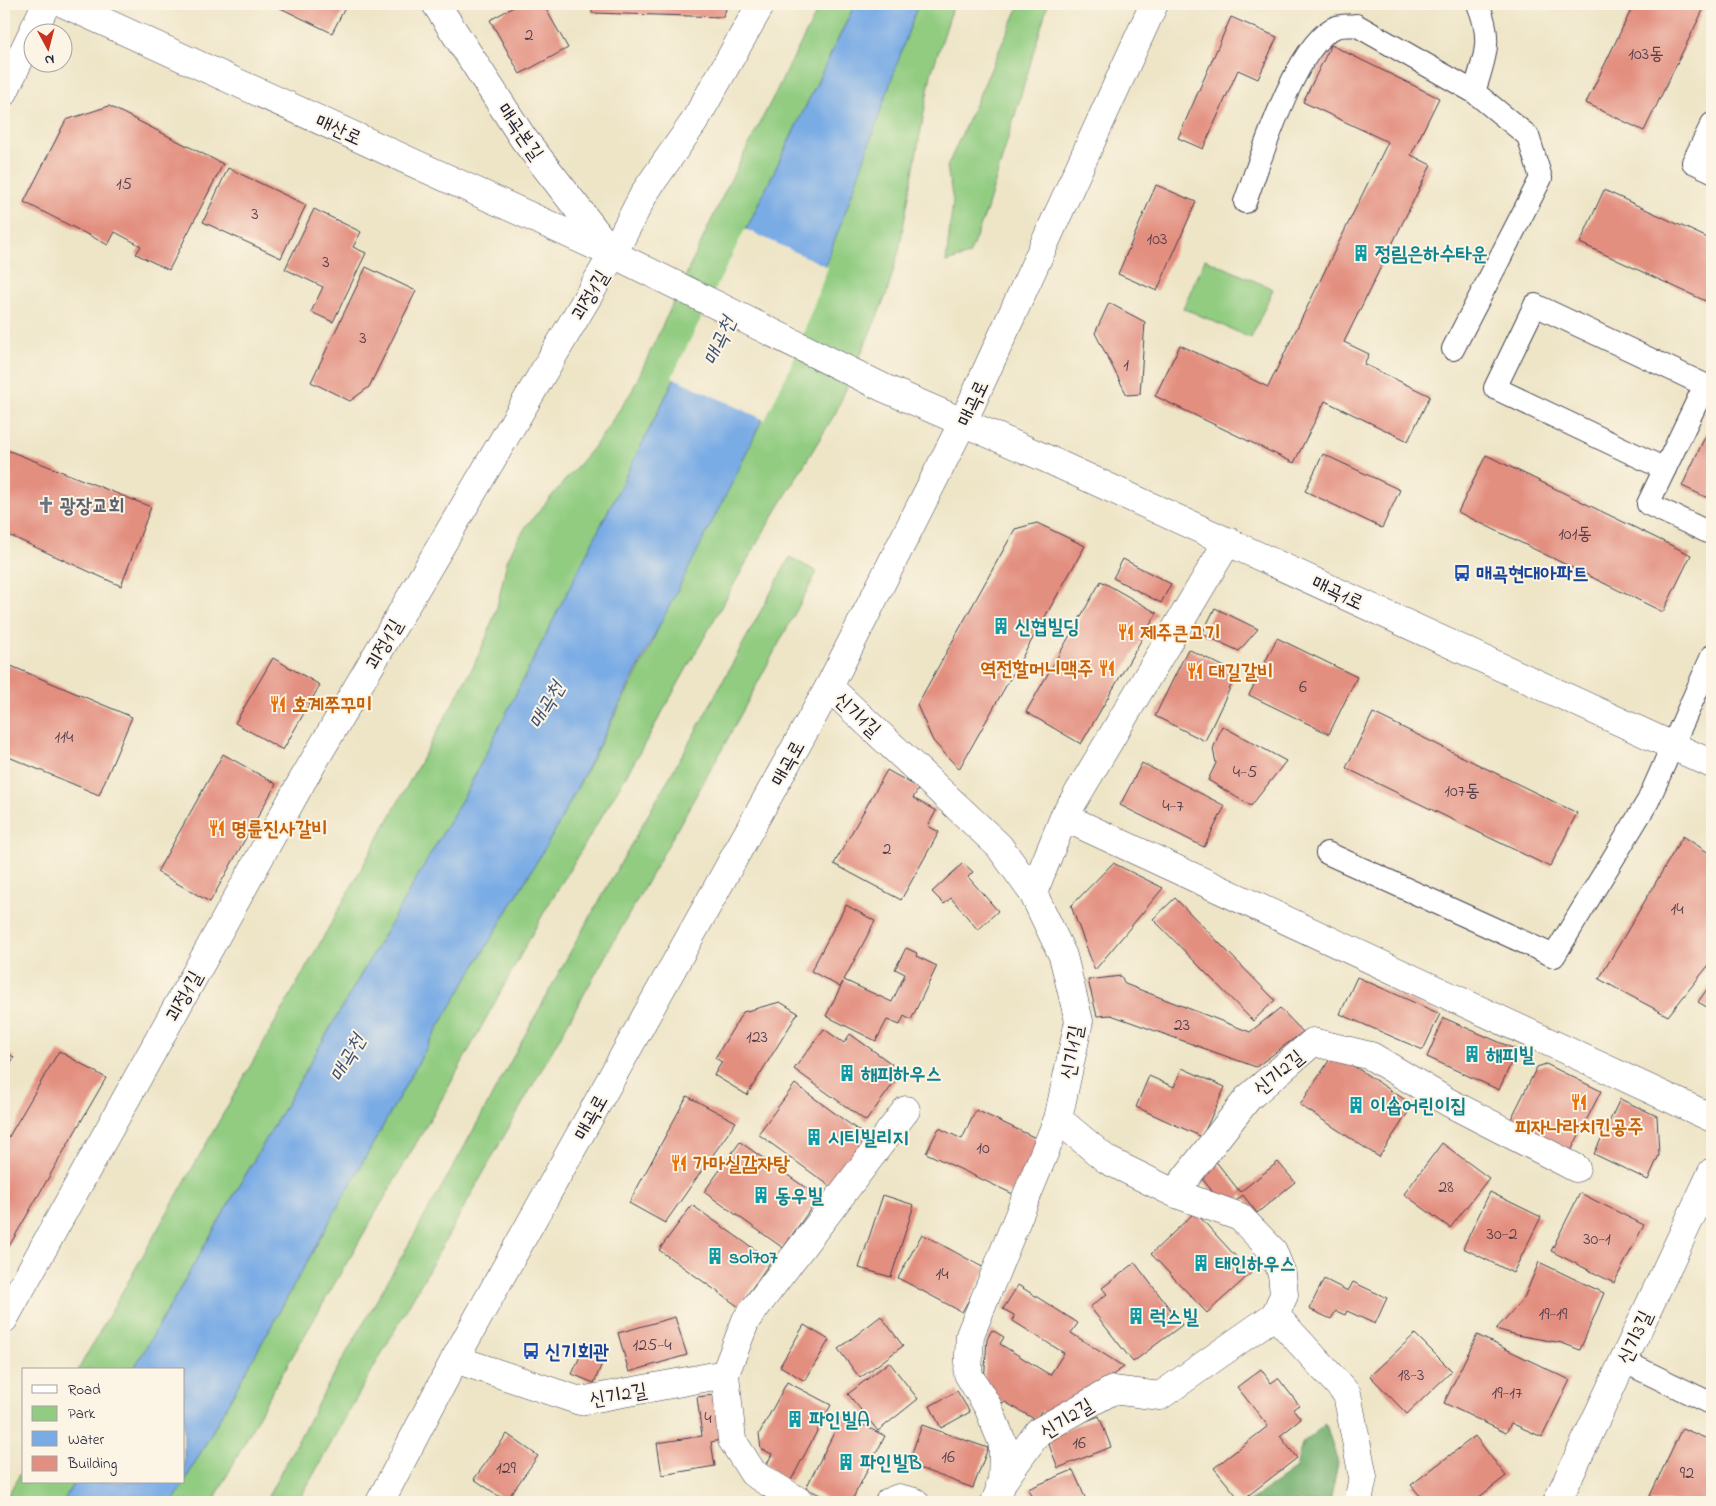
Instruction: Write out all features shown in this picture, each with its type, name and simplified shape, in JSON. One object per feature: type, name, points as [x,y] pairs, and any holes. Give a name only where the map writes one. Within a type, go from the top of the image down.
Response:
[{"type":"street","points":[[4,92],[46,4]]},
{"type":"street","name":"매산로","points":[[65,4],[613,254],[884,388]]},
{"type":"street","name":"매곡본길","points":[[436,4],[524,138],[613,254]]},
{"type":"street","name":"괴정1길","points":[[4,1319],[301,783],[613,254],[644,192],[694,122],[761,4]]},
{"type":"street","name":"매곡로","points":[[380,1502],[455,1359],[829,687],[963,422],[1154,4]]},
{"type":"street","name":"매곡1로","points":[[884,388],[1228,541],[1712,764]]},
{"type":"street","points":[[1033,893],[1064,817],[1228,541]]},
{"type":"street","name":"신기1길","points":[[829,687],[1000,846],[1033,893],[1063,956],[1079,1021],[1058,1119],[970,1335],[968,1374],[988,1407],[1003,1444],[1003,1496]]},
{"type":"street","points":[[1064,817],[1712,1118]]},
{"type":"street","name":"신기2길","points":[[1174,1193],[1248,1098],[1313,1042],[1371,1056],[1448,1102],[1576,1168]]},
{"type":"street","points":[[800,1502],[753,1473],[732,1440],[725,1374],[746,1320],[906,1110]]},
{"type":"street","points":[[1058,1119],[1107,1160],[1174,1193],[1240,1217],[1273,1251],[1282,1274],[1284,1295],[1275,1315],[1347,1394],[1363,1477],[1358,1502]]},
{"type":"street","name":"신기3길","points":[[1557,1502],[1712,1172]]},
{"type":"street","name":"신기2길","points":[[981,1502],[1003,1496],[1038,1432],[1113,1390],[1160,1396],[1275,1315]]},
{"type":"street","name":"신기2길","points":[[455,1359],[580,1401],[725,1374]]},
{"type":"street","points":[[889,1502],[899,1498],[915,1502]]},
{"type":"lane","points":[[1474,92],[1486,51],[1486,23],[1478,4]]},
{"type":"lane","points":[[1245,202],[1290,83],[1318,41],[1336,27],[1356,25],[1474,92],[1528,136],[1541,178],[1453,349]]},
{"type":"lane","points":[[1712,124],[1693,162],[1712,171]]},
{"type":"lane","points":[[1665,469],[1495,388],[1535,305],[1705,385],[1665,469],[1648,504],[1712,534]]},
{"type":"lane","points":[[1327,853],[1554,956],[1648,801],[1671,745],[1712,656]]},
{"type":"lane","points":[[1623,1361],[1712,1404]]},
{"type":"green space","points":[[821,4],[855,4],[662,404],[468,789],[134,1368],[79,1368],[324,936],[474,665],[497,607],[507,561],[515,544],[527,525],[597,443],[632,391],[725,191]]},
{"type":"green space","points":[[918,4],[954,4],[931,74],[899,250],[887,293],[836,412],[761,536],[636,759],[543,914],[447,1090],[267,1400],[213,1502],[173,1502],[183,1484],[185,1484],[185,1481],[432,1038],[555,831],[649,650],[890,82]]},
{"type":"green space","points":[[1020,4],[1048,4],[987,209],[969,255],[946,262],[953,201],[947,167]]},
{"type":"green space","points":[[1205,259],[1273,289],[1251,338],[1183,308]]},
{"type":"green space","points":[[790,557],[817,572],[726,742],[298,1502],[265,1502],[324,1392],[456,1162],[574,945],[698,727]]},
{"type":"green space","points":[[1326,1424],[1338,1463],[1330,1502],[1249,1502],[1296,1468],[1302,1443]]},
{"type":"green space","points":[[22,1470],[22,1484],[73,1484],[63,1502],[4,1502]]},
{"type":"water","name":"매곡천","points":[[855,4],[918,4],[848,205],[789,362],[734,479],[555,831],[432,1038],[185,1481],[185,1368],[134,1368],[468,789],[662,404]]},
{"type":"water","points":[[73,1484],[183,1484],[173,1502],[63,1502]]},
{"type":"pier","points":[[745,229],[828,267],[792,363],[765,420],[672,377]]},
{"type":"building","points":[[272,4],[347,4],[332,33]]},
{"type":"building","points":[[519,4],[543,4],[568,48],[520,74],[490,20]]},
{"type":"building","points":[[592,4],[728,4],[723,17],[592,13]]},
{"type":"building","points":[[1634,4],[1706,4],[1644,131],[1586,103]]},
{"type":"building","points":[[1231,17],[1277,37],[1258,79],[1238,70],[1203,149],[1178,138]]},
{"type":"building","name":"정림은하수타운","points":[[1331,45],[1439,98],[1411,155],[1431,165],[1344,342],[1369,354],[1364,364],[1430,396],[1408,441],[1325,401],[1294,463],[1155,396],[1180,345],[1268,387],[1388,142],[1303,102]]},
{"type":"building","points":[[109,106],[223,164],[169,270],[136,254],[141,246],[115,232],[108,245],[24,202],[66,120]]},
{"type":"building","points":[[228,168],[306,205],[281,258],[203,222]]},
{"type":"building","points":[[1156,185],[1196,202],[1157,291],[1118,274]]},
{"type":"building","points":[[1604,190],[1712,240],[1712,304],[1580,243]]},
{"type":"building","points":[[314,209],[361,232],[353,247],[366,253],[333,322],[311,312],[323,287],[285,269]]},
{"type":"building","points":[[366,267],[416,291],[369,387],[350,401],[311,382]]},
{"type":"building","points":[[1109,303],[1145,322],[1140,394],[1127,395],[1095,333]]},
{"type":"building","points":[[1712,422],[1712,500],[1682,486]]},
{"type":"building","points":[[7,450],[151,507],[121,586],[4,533],[4,458]]},
{"type":"building","points":[[1323,454],[1400,490],[1382,528],[1305,491]]},
{"type":"building","points":[[1486,455],[1691,555],[1663,612],[1458,512]]},
{"type":"building","name":"신협빌딩","points":[[1037,523],[1085,546],[959,769],[933,741],[917,705],[1015,529]]},
{"type":"building","points":[[1123,559],[1171,584],[1161,603],[1113,578]]},
{"type":"building","points":[[1101,581],[1157,613],[1081,744],[1026,712]]},
{"type":"building","points":[[1215,608],[1258,629],[1239,651],[1202,634]]},
{"type":"building","points":[[1277,638],[1357,677],[1329,734],[1249,695]]},
{"type":"building","points":[[1188,649],[1237,673],[1205,741],[1155,716]]},
{"type":"building","name":"호계쭈꾸미","points":[[273,658],[320,685],[283,750],[235,723]]},
{"type":"building","points":[[4,663],[132,717],[99,795],[4,755]]},
{"type":"building","points":[[1373,713],[1577,813],[1550,867],[1346,768]]},
{"type":"building","points":[[1222,726],[1286,761],[1251,806],[1208,780],[1216,763],[1213,749]]},
{"type":"building","name":"명륜진사갈비","points":[[223,754],[276,784],[210,902],[157,872]]},
{"type":"building","points":[[1142,763],[1225,806],[1204,847],[1120,805]]},
{"type":"building","points":[[887,770],[919,788],[913,798],[936,811],[928,826],[939,832],[901,900],[834,864]]},
{"type":"building","points":[[1683,836],[1712,855],[1712,961],[1668,1016],[1599,979]]},
{"type":"building","points":[[963,863],[973,872],[968,877],[998,911],[978,930],[951,898],[944,904],[932,892]]},
{"type":"building","points":[[1113,863],[1163,888],[1095,970],[1071,906]]},
{"type":"building","points":[[1175,898],[1275,1000],[1253,1021],[1153,919]]},
{"type":"building","points":[[846,905],[875,921],[844,980],[892,1002],[905,974],[895,969],[906,948],[917,953],[916,956],[937,966],[911,1020],[904,1016],[900,1025],[887,1020],[876,1041],[826,1016],[843,982],[840,987],[811,971]]},
{"type":"building","points":[[1121,976],[1125,984],[1250,1032],[1280,1008],[1303,1032],[1256,1067],[1111,1015],[1097,1016],[1088,980]]},
{"type":"building","points":[[1357,977],[1440,1014],[1423,1050],[1340,1014]]},
{"type":"building","points":[[1712,982],[1712,1010],[1698,1002]]},
{"type":"building","points":[[780,1002],[798,1013],[747,1095],[714,1075],[722,1062],[715,1058],[743,1012]]},
{"type":"building","name":"해피빌","points":[[1444,1018],[1517,1050],[1499,1090],[1427,1057]]},
{"type":"building","name":"해피하우스","points":[[824,1029],[844,1043],[850,1034],[892,1064],[889,1069],[899,1076],[866,1121],[794,1069]]},
{"type":"building","points":[[59,1051],[106,1078],[4,1255],[4,1145]]},
{"type":"building","points":[[4,1052],[14,1057],[4,1075]]},
{"type":"building","name":"이솝어린이집","points":[[1334,1053],[1413,1105],[1379,1157],[1300,1105]]},
{"type":"building","points":[[1546,1064],[1601,1091],[1571,1151],[1510,1121],[1537,1067]]},
{"type":"building","points":[[1182,1068],[1225,1087],[1202,1137],[1136,1107],[1149,1076],[1174,1087]]},
{"type":"building","name":"시티빌리지","points":[[795,1084],[870,1139],[834,1189],[758,1134]]},
{"type":"building","name":"가마실감자탕","points":[[687,1096],[736,1122],[665,1223],[629,1203]]},
{"type":"building","points":[[1620,1099],[1657,1116],[1659,1155],[1648,1180],[1594,1154]]},
{"type":"building","points":[[976,1110],[1040,1140],[1013,1194],[926,1153],[939,1128],[962,1139]]},
{"type":"building","name":"동우빌","points":[[740,1142],[819,1197],[783,1248],[704,1192]]},
{"type":"building","points":[[1442,1143],[1489,1178],[1450,1228],[1404,1194]]},
{"type":"building","points":[[1214,1159],[1240,1192],[1278,1162],[1295,1182],[1257,1213],[1243,1195],[1226,1209],[1197,1172]]},
{"type":"building","points":[[1490,1192],[1541,1217],[1513,1273],[1463,1248]]},
{"type":"building","points":[[1580,1193],[1644,1225],[1614,1283],[1551,1251]]},
{"type":"building","points":[[883,1195],[914,1205],[891,1277],[859,1268]]},
{"type":"building","name":"sol707","points":[[692,1205],[771,1261],[739,1307],[659,1250]]},
{"type":"building","name":"태인하우스","points":[[1195,1212],[1251,1273],[1207,1313],[1151,1254]]},
{"type":"building","points":[[922,1234],[986,1269],[962,1312],[898,1278]]},
{"type":"building","points":[[1539,1262],[1604,1293],[1580,1350],[1562,1343],[1516,1335],[1496,1329],[1524,1298]]},
{"type":"building","name":"럭스빌","points":[[1135,1263],[1182,1325],[1133,1362],[1090,1307],[1107,1294],[1102,1288]]},
{"type":"building","points":[[1324,1279],[1348,1291],[1353,1282],[1387,1298],[1375,1324],[1347,1311],[1345,1315],[1336,1311],[1331,1319],[1309,1309]]},
{"type":"building","points":[[1018,1285],[1078,1323],[1071,1333],[1124,1367],[1059,1412],[1052,1408],[1048,1415],[1041,1411],[1036,1420],[1005,1402],[1000,1403],[984,1382],[987,1339],[992,1330],[1004,1337],[1000,1344],[1050,1375],[1064,1353],[1013,1321],[1014,1315],[1003,1309]]},
{"type":"building","points":[[881,1316],[903,1346],[860,1378],[838,1349]]},
{"type":"building","points":[[675,1317],[687,1355],[629,1372],[618,1333]]},
{"type":"building","points":[[804,1325],[829,1340],[805,1381],[780,1366]]},
{"type":"building","points":[[1415,1334],[1452,1371],[1407,1414],[1370,1376]]},
{"type":"building","points":[[1477,1335],[1570,1380],[1542,1437],[1511,1423],[1506,1433],[1444,1403]]},
{"type":"building","points":[[582,1352],[603,1361],[594,1383],[572,1374]]},
{"type":"building","points":[[889,1362],[918,1399],[878,1431],[848,1394]]},
{"type":"building","points":[[1261,1369],[1271,1383],[1278,1378],[1299,1405],[1293,1409],[1301,1419],[1280,1436],[1297,1458],[1241,1501],[1214,1468],[1268,1426],[1237,1387]]},
{"type":"building","name":"파인빌A","points":[[787,1382],[831,1405],[790,1482],[775,1474],[767,1464],[772,1454],[761,1449],[759,1434]]},
{"type":"building","points":[[957,1391],[970,1412],[941,1428],[930,1406]]},
{"type":"building","points":[[714,1395],[721,1440],[711,1442],[715,1466],[662,1475],[657,1443],[702,1436],[697,1397]]},
{"type":"building","name":"파인빌B","points":[[843,1415],[885,1436],[851,1502],[834,1502],[806,1488]]},
{"type":"building","points":[[1099,1416],[1111,1447],[1058,1468],[1046,1437]]},
{"type":"building","points":[[922,1425],[988,1448],[973,1488],[908,1464]]},
{"type":"building","points":[[1682,1428],[1712,1441],[1712,1502],[1647,1502]]},
{"type":"building","points":[[507,1434],[538,1456],[506,1501],[474,1479]]},
{"type":"building","points":[[1475,1436],[1506,1476],[1473,1502],[1425,1502],[1411,1485]]},
{"type":"building","points":[[1073,1470],[1087,1502],[1034,1502],[1028,1489]]},
{"type":"place","name":"정림은하수타운","points":[[1361,253]]},
{"type":"place","name":"광장교회","points":[[46,505]]},
{"type":"place","name":"매곡현대아파트","points":[[1462,573]]},
{"type":"place","name":"신협빌딩","points":[[1001,626]]},
{"type":"place","name":"제주큰고기","points":[[1126,632]]},
{"type":"place","name":"역전할머니맥주","points":[[1107,668]]},
{"type":"place","name":"대길갈비","points":[[1195,671]]},
{"type":"place","name":"호계쭈꾸미","points":[[278,704]]},
{"type":"place","name":"명륜진사갈비","points":[[217,828]]},
{"type":"place","name":"해피빌","points":[[1472,1054]]},
{"type":"place","name":"해피하우스","points":[[847,1073]]},
{"type":"place","name":"피자나라치킨공주","points":[[1579,1102]]},
{"type":"place","name":"이솝어린이집","points":[[1356,1105]]},
{"type":"place","name":"시티빌리지","points":[[814,1137]]},
{"type":"place","name":"가마실감자탕","points":[[679,1163]]},
{"type":"place","name":"동우빌","points":[[761,1195]]},
{"type":"place","name":"sol707","points":[[715,1256]]},
{"type":"place","name":"태인하우스","points":[[1201,1263]]},
{"type":"place","name":"럭스빌","points":[[1136,1316]]},
{"type":"place","name":"신기회관","points":[[531,1351]]},
{"type":"place","name":"파인빌A","points":[[795,1419]]},
{"type":"place","name":"파인빌B","points":[[846,1462]]}]
